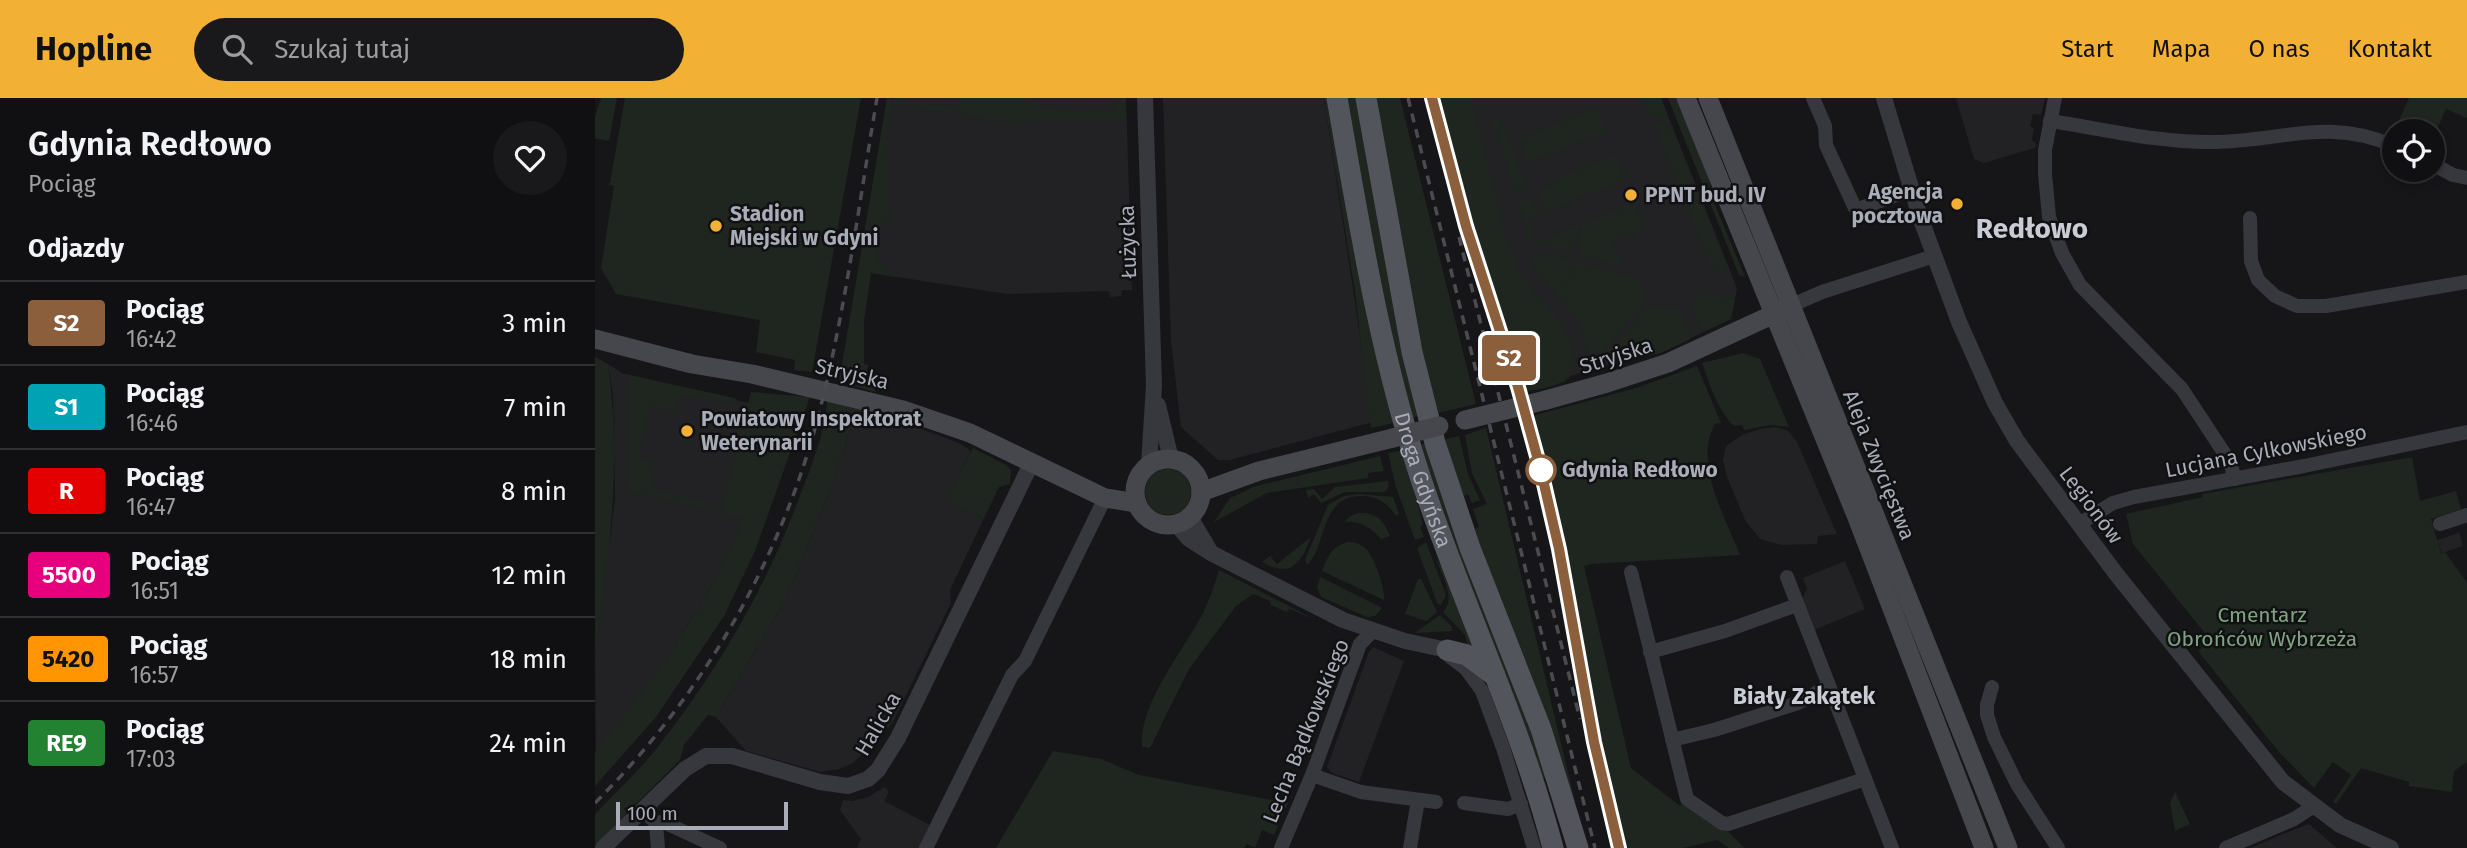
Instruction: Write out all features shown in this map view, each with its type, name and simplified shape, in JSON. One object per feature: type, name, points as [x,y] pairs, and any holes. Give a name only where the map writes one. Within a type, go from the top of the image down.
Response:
[{"type":"main road","name":"Droga Gdyńska","points":[[1336,98],[1372,297],[1395,392],[1439,533],[1529,765],[1553,848]]},
{"type":"main road","name":"Droga Gdyńska","points":[[1366,98],[1412,352],[1434,443],[1470,548],[1538,719],[1578,848]]},
{"type":"main road","name":"Aleja Zwycięstwa","points":[[1686,98],[1782,310],[2008,848]]},
{"type":"main road","name":"Aleja Zwycięstwa","points":[[1708,98],[1856,515],[1985,848]]},
{"type":"main road","name":"Stryjska","points":[[1199,484],[1607,383],[1668,363],[1782,310]]},
{"type":"main road","name":"Stryjska","points":[[595,339],[692,364],[765,377],[903,410],[948,423],[1105,498],[1136,495]]},
{"type":"main road","points":[[1171,459],[1181,461],[1191,468],[1199,484],[1200,501],[1183,521],[1164,525],[1152,522],[1143,514],[1136,495],[1138,478],[1149,465],[1159,460],[1171,459]]},
{"type":"main road","name":"Stryjska","points":[[1087,489],[1136,495]]},
{"type":"main road","points":[[1447,650],[1467,655],[1497,677]]},
{"type":"street","name":"Łużycka","points":[[1145,98],[1154,385],[1149,465]]},
{"type":"street","points":[[1813,98],[1825,125],[1826,145],[1855,208],[1859,209],[1911,190]]},
{"type":"street","name":"Legionów","points":[[1884,98],[1911,190],[1972,355],[2017,441],[2117,575],[2283,782],[2340,825],[2391,848]]},
{"type":"street","points":[[2055,98],[2045,164],[2047,202],[2058,241],[2073,277],[2182,389],[2229,462],[2235,479]]},
{"type":"street","points":[[2050,121],[2180,141],[2223,142],[2331,130],[2382,142]]},
{"type":"street","points":[[2445,171],[2467,178]]},
{"type":"street","points":[[2250,218],[2251,261],[2258,280],[2275,296],[2297,306],[2326,306],[2467,282]]},
{"type":"street","name":"Stryjska","points":[[1782,310],[1822,292],[1934,256]]},
{"type":"street","name":"Łużycka","points":[[1154,385],[1171,459]]},
{"type":"street","name":"Lucjana Cylkowskiego","points":[[2079,524],[2113,503],[2134,497],[2467,432]]},
{"type":"street","name":"Halicka","points":[[603,848],[685,769],[706,756],[732,756],[837,786],[858,784],[878,770],[898,738],[1031,464]]},
{"type":"street","points":[[926,848],[987,723],[1013,674],[1025,661],[1105,498]]},
{"type":"street","points":[[2441,524],[2467,514]]},
{"type":"street","points":[[1183,521],[1189,540],[1343,620],[1405,642],[1447,650],[1449,656],[1475,678],[1482,691],[1534,848]]},
{"type":"street","points":[[1631,572],[1687,799],[1722,823],[1735,823],[1865,779]]},
{"type":"street","points":[[1787,577],[1892,848]]},
{"type":"street","points":[[1650,652],[1725,631],[1797,605]]},
{"type":"street","name":"Lecha Bądkowskiego","points":[[1281,848],[1312,775],[1360,644],[1372,632]]},
{"type":"street","points":[[1672,740],[1714,730],[1798,703],[1828,686]]},
{"type":"street","points":[[1992,687],[1987,715],[1994,737],[2017,784],[2058,848]]},
{"type":"street","points":[[1312,775],[1361,792],[1436,802]]},
{"type":"street","points":[[1410,848],[1417,800]]},
{"type":"street","points":[[1464,803],[1508,809],[1521,804]]},
{"type":"street","points":[[2226,848],[2294,819],[2314,806]]},
{"type":"street","points":[[643,809],[656,823],[658,848]]},
{"type":"street","points":[[656,823],[663,822],[720,848]]},
{"type":"shaded area","points":[[893,98],[1126,98],[1132,290],[1122,290],[1121,296],[1110,297],[1109,291],[1007,294],[871,273]]},
{"type":"shaded area","points":[[1163,98],[1324,98],[1373,422],[1230,460],[1218,460],[1181,427],[1171,341]]},
{"type":"shaded area","points":[[1461,98],[1661,98],[1737,288],[1731,319],[1660,353],[1635,357],[1541,388]]},
{"type":"shaded area","points":[[1956,98],[2045,98],[2041,115],[2033,114],[2030,126],[2034,128],[2032,140],[2037,145],[1984,163],[1974,159]]},
{"type":"shaded area","points":[[608,364],[622,373],[748,403],[747,514],[709,590],[669,655],[596,754],[595,658],[615,500],[613,395]]},
{"type":"shaded area","points":[[866,415],[919,428],[959,443],[971,451],[947,500],[984,518],[950,590],[951,603],[893,722],[888,728],[879,730],[872,744],[853,763],[839,769],[820,772],[746,751],[716,717],[786,599],[834,480],[849,432]]},
{"type":"shaded area","points":[[1776,427],[1788,431],[1797,442],[1837,534],[1818,536],[1817,544],[1781,545],[1760,539],[1745,520],[1727,477],[1723,460],[1726,446],[1742,435]]},
{"type":"shaded area","points":[[2459,533],[2463,546],[2442,553],[2437,540]]},
{"type":"shaded area","points":[[1845,561],[1865,609],[1814,630],[1802,600],[1807,589],[1803,578]]},
{"type":"shaded area","points":[[1373,647],[1404,661],[1359,782],[1332,773],[1327,767]]},
{"type":"shaded area","points":[[885,787],[889,792],[884,801],[934,827],[923,848],[857,848],[861,839],[840,810],[843,800],[868,797]]},
{"type":"shaded area","points":[[2309,824],[2337,848],[2251,848],[2278,836]]},
{"type":"green space","points":[[601,98],[617,98],[609,141],[595,138],[595,117]]},
{"type":"green space","name":"Stadion Miejski w Gdyni","points":[[625,98],[861,98],[812,372],[794,370],[795,360],[756,352],[760,320],[616,294],[601,268],[614,186],[607,184],[610,183]]},
{"type":"green space","points":[[887,98],[944,107],[959,106],[959,98],[1030,98],[1041,106],[1060,108],[1062,112],[1115,110],[1115,99],[1126,98],[1126,119],[1003,122],[893,103],[886,138],[890,222],[881,222],[878,253],[879,263],[896,277],[871,273],[864,321],[864,364],[868,365],[867,377],[876,378],[875,392],[839,382]]},
{"type":"green space","points":[[1324,98],[1328,98],[1394,423],[1371,428],[1355,292]]},
{"type":"green space","points":[[1344,98],[1358,98],[1419,416],[1410,418],[1393,355]]},
{"type":"green space","points":[[1373,98],[1400,98],[1476,404],[1434,414]]},
{"type":"green space","points":[[1439,98],[1471,98],[1508,241],[1518,268],[1535,294],[1561,322],[1569,337],[1577,365],[1573,366],[1567,378],[1554,385],[1524,392],[1469,215]]},
{"type":"green space","points":[[1643,98],[1661,98],[1671,125],[1649,113]]},
{"type":"green space","points":[[1668,98],[1676,98],[1708,176],[1713,200],[1745,277],[1739,275]]},
{"type":"green space","points":[[2409,98],[2467,98],[2467,118],[2446,109],[2442,119],[2399,119]]},
{"type":"green space","points":[[1597,108],[1607,132],[1527,163],[1518,139]]},
{"type":"green space","points":[[1495,117],[1501,120],[1527,190],[1519,193],[1514,191],[1503,150],[1495,140],[1499,138],[1496,127],[1492,128]]},
{"type":"green space","points":[[1653,120],[1674,132],[1692,177],[1685,202]]},
{"type":"green space","points":[[1616,155],[1626,180],[1527,219],[1537,243],[1580,225],[1573,253],[1529,241],[1518,201],[1531,198],[1538,211],[1545,208],[1539,191],[1554,185],[1552,180]]},
{"type":"green space","points":[[1696,187],[1731,276],[1711,267],[1688,209]]},
{"type":"green space","points":[[1635,203],[1645,228],[1613,241],[1622,266],[1576,254],[1583,224]]},
{"type":"green space","points":[[1539,252],[1572,260],[1564,295],[1574,261],[1638,281],[1647,302],[1595,359],[1592,360],[1590,356],[1578,320],[1533,267],[1533,258]]},
{"type":"green space","points":[[1702,292],[1735,300],[1731,319],[1708,329],[1699,326],[1692,305]]},
{"type":"green space","points":[[1650,305],[1664,309],[1680,309],[1691,336],[1689,340],[1660,353],[1601,365],[1600,359]]},
{"type":"green space","points":[[1743,353],[1760,359],[1789,427],[1771,425],[1744,430],[1742,425],[1734,426],[1723,412],[1702,363]]},
{"type":"green space","points":[[595,357],[608,364],[614,475],[609,548],[595,658]]},
{"type":"green space","points":[[1697,366],[1721,423],[1715,424],[1709,439],[1709,472],[1740,555],[1584,566],[1631,768],[1680,806],[1685,801],[1724,828],[1745,848],[1729,848],[1717,840],[1683,848],[1625,848],[1598,732],[1560,520],[1532,416],[1636,388]]},
{"type":"green space","points":[[629,375],[735,398],[737,401],[731,404],[680,395],[675,412],[650,406],[639,456],[647,459],[655,477],[652,489],[708,502],[707,507],[721,510],[751,392],[810,397],[755,551],[724,616],[656,717],[595,786],[595,753],[669,655],[709,590],[744,518],[629,492]]},
{"type":"green space","points":[[827,401],[863,409],[864,417],[849,432],[834,480],[786,599],[716,717],[708,715],[684,745],[680,760],[595,845],[595,814],[643,765],[679,719],[720,659],[755,597],[786,531],[813,462]]},
{"type":"green space","points":[[1486,428],[1575,802],[1573,803],[1488,574],[1475,529],[1479,527],[1473,509],[1487,504],[1472,473],[1465,435]]},
{"type":"green space","points":[[1459,436],[1468,474],[1480,500],[1472,503],[1468,494],[1464,496],[1441,440]]},
{"type":"green space","points":[[1427,443],[1550,776],[1540,779],[1418,445]]},
{"type":"green space","points":[[973,448],[1011,470],[1010,484],[999,487],[984,518],[946,500]]},
{"type":"green space","points":[[1404,450],[1423,525],[1420,527],[1424,537],[1415,540],[1396,487],[1388,453]]},
{"type":"green space","points":[[1380,456],[1384,471],[1368,473],[1368,478],[1267,493],[1214,522],[1230,498],[1253,487]]},
{"type":"green space","name":"Cmentarz Obrońców Wybrzeża","points":[[2412,457],[2420,501],[2456,491],[2461,509],[2431,519],[2441,553],[2445,552],[2467,583],[2467,762],[2454,771],[2452,792],[2409,786],[2409,782],[2361,768],[2336,804],[2333,802],[2351,775],[2333,762],[2314,788],[2279,752],[2198,651],[2202,648],[2199,644],[2208,637],[2133,544],[2126,514],[2203,497],[2202,494]]},
{"type":"green space","points":[[1168,469],[1184,476],[1191,492],[1184,508],[1168,515],[1152,508],[1145,492],[1152,476]]},
{"type":"green space","points":[[1388,481],[1389,486],[1385,492],[1345,492],[1321,503],[1314,494],[1308,498],[1306,490],[1314,489],[1322,499],[1335,487]]},
{"type":"green space","points":[[1359,494],[1393,497],[1399,514],[1396,516],[1383,502],[1365,496],[1350,497],[1339,503],[1326,523],[1314,557],[1307,565],[1305,560],[1328,505],[1344,496]]},
{"type":"green space","points":[[1358,513],[1379,518],[1390,536],[1381,539],[1365,526],[1345,522]]},
{"type":"green space","points":[[1311,537],[1294,566],[1280,569],[1262,562],[1270,556],[1277,564]]},
{"type":"green space","points":[[1348,542],[1356,543],[1368,551],[1381,580],[1384,600],[1322,571],[1331,552]]},
{"type":"green space","points":[[1426,542],[1446,595],[1441,605],[1437,603],[1417,548]]},
{"type":"green space","points":[[1435,557],[1450,581],[1478,651],[1469,650],[1465,635],[1443,612],[1447,606],[1448,593]]},
{"type":"green space","points":[[1219,570],[1316,620],[1290,609],[1286,612],[1253,594],[1236,606],[1189,669],[1150,748],[1142,747],[1147,713],[1164,677],[1204,611]]},
{"type":"green space","points":[[1320,577],[1382,608],[1375,616],[1367,617],[1321,597],[1317,587]]},
{"type":"green space","points":[[1418,579],[1421,579],[1437,612],[1426,621],[1405,614]]},
{"type":"green space","points":[[1440,615],[1452,627],[1452,631],[1415,633]]},
{"type":"green space","points":[[1053,751],[1101,759],[1139,775],[1288,803],[1274,835],[1262,830],[1255,848],[1247,844],[1244,848],[996,848]]},
{"type":"green space","points":[[2175,792],[2190,824],[2175,831],[2170,803]]},
{"type":"railway","points":[[595,803],[667,721],[699,677],[754,584],[777,535],[797,484],[825,391],[850,266],[877,98]]},
{"type":"railway","points":[[1408,98],[1595,848]]},
{"type":"railway","points":[[1432,98],[1466,226],[1513,371],[1541,471],[1559,549],[1594,742],[1619,848]]},
{"type":"railway","points":[[1459,237],[1580,719]]},
{"type":"train","name":"S2","points":[[1432,98],[1466,226],[1532,434],[1559,549],[1584,694],[1619,848]]},
{"type":"place","name":"PPNT bud. IV","points":[[1631,195]]},
{"type":"place","name":"Agencja pocztowa","points":[[1957,204]]},
{"type":"place","name":"Stadion Miejski w Gdyni","points":[[716,226]]},
{"type":"place","name":"Powiatowy Inspektorat Weterynarii","points":[[687,431]]},
{"type":"place","name":"Gdynia Redłowo","points":[[1541,470]]},
{"type":"district","name":"Redłowo","points":[[2032,228]]},
{"type":"district","name":"Biały Zakątek","points":[[1804,696]]}]
